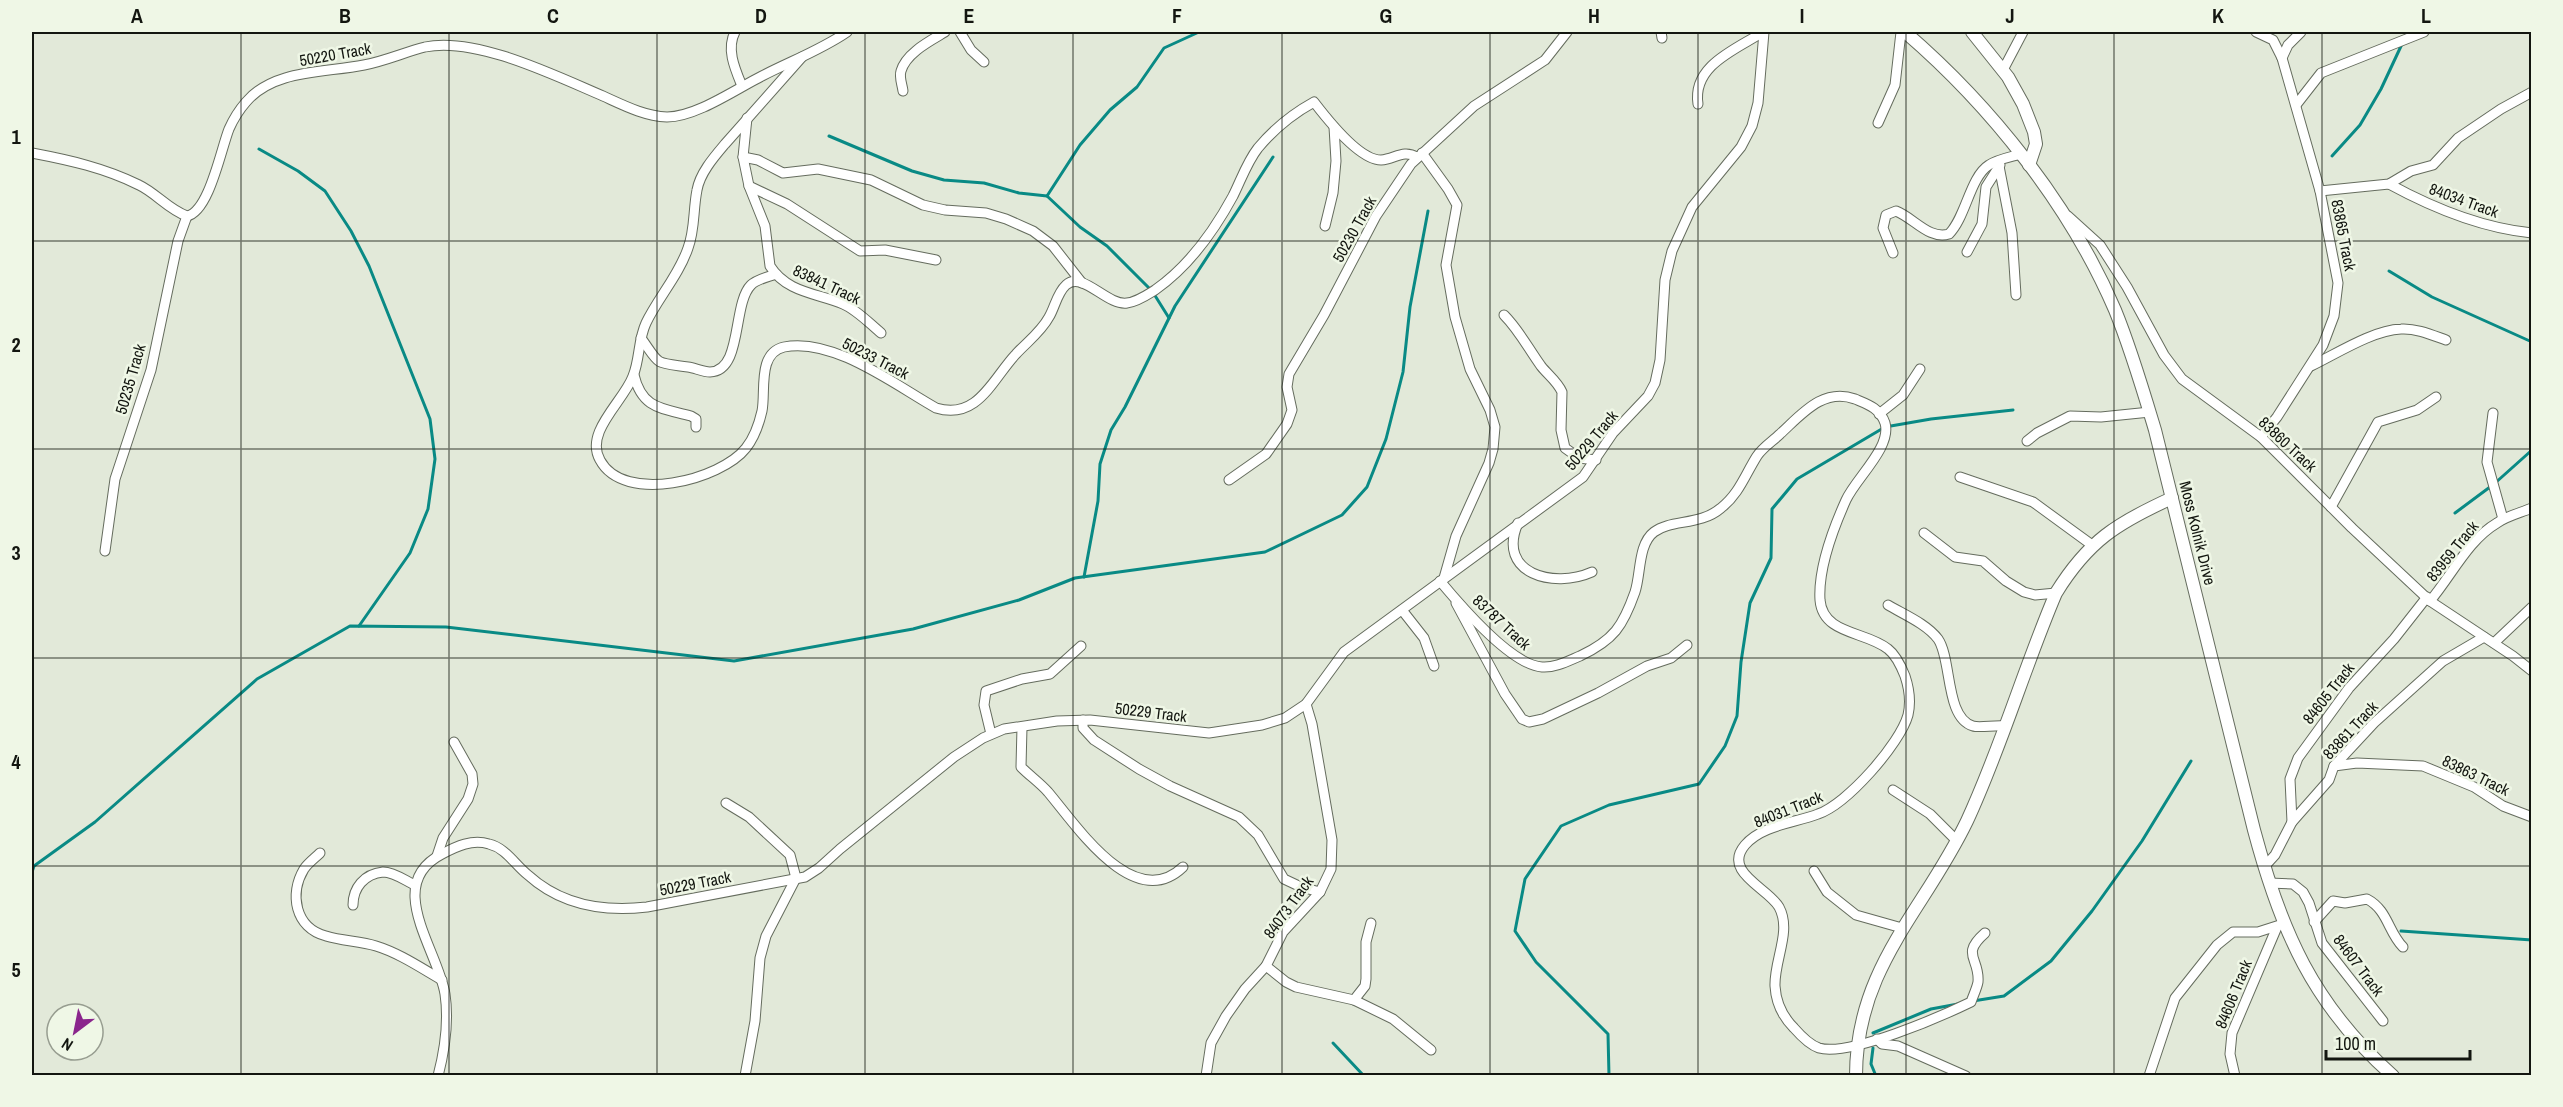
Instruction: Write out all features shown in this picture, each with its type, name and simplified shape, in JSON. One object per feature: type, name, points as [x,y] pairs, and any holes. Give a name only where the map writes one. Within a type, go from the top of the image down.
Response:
[{"type":"main road","name":"Moss Kolnik Drive","points":[[1903,32],[1982,106],[2030,165],[2103,284],[2139,373],[2150,412],[2280,926],[2321,997],[2352,1035],[2393,1076]]},
{"type":"main road","points":[[1972,32],[2003,70],[2023,104],[2034,132],[2036,144],[2030,165]]},
{"type":"main road","points":[[1856,1076],[1859,1044],[1871,987],[1902,927],[1957,841],[1976,799],[2056,593],[2078,560],[2092,545],[2124,522],[2172,498]]},
{"type":"street","points":[[735,32],[730,44],[731,53],[742,86]]},
{"type":"street","name":"50220 Track","points":[[187,216],[196,212],[204,200],[229,130],[239,111],[261,89],[282,78],[365,65],[426,47],[477,48],[496,53],[652,115],[676,116],[688,113],[802,57],[847,32]]},
{"type":"street","points":[[903,90],[900,77],[904,65],[916,51],[945,32]]},
{"type":"street","points":[[960,32],[971,50],[984,62]]},
{"type":"street","name":"50230 Track","points":[[1229,480],[1266,454],[1287,424],[1292,410],[1287,387],[1289,374],[1330,306],[1376,216],[1419,155],[1474,106],[1545,60],[1567,32]]},
{"type":"street","points":[[1698,104],[1697,87],[1707,71],[1731,50],[1763,32]]},
{"type":"street","name":"50229 Track","points":[[415,885],[423,870],[437,856],[465,844],[480,842],[495,845],[544,888],[586,905],[623,910],[796,878],[819,868],[954,757],[991,734],[1057,721],[1083,720],[1187,732],[1220,733],[1262,726],[1285,718],[1305,704],[1339,657],[1583,477],[1613,433],[1647,396],[1655,383],[1660,360],[1665,280],[1672,251],[1692,207],[1741,147],[1752,126],[1758,102],[1763,32]]},
{"type":"street","points":[[1878,123],[1895,86],[1903,32]]},
{"type":"street","points":[[2003,70],[2023,32]]},
{"type":"street","points":[[2256,32],[2273,40],[2282,58]]},
{"type":"street","points":[[2282,58],[2288,45],[2301,32]]},
{"type":"street","points":[[2296,105],[2321,73],[2424,32]]},
{"type":"street","name":"50233 Track","points":[[802,57],[713,159],[698,186],[688,249],[645,324],[634,374],[626,393],[600,431],[596,449],[600,460],[614,474],[638,483],[678,483],[729,463],[747,447],[762,412],[765,373],[770,357],[777,349],[795,346],[824,350],[846,358],[936,408],[962,410],[990,390],[1010,360],[1043,326],[1064,287],[1072,281],[1083,283]]},
{"type":"street","name":"83865 Track","points":[[2261,436],[2277,417],[2331,328],[2338,284],[2320,191],[2282,58]]},
{"type":"street","points":[[2320,191],[2389,184],[2410,171],[2433,165],[2458,138],[2501,109],[2532,92]]},
{"type":"street","points":[[743,157],[758,160],[783,172],[818,169],[871,180],[923,205],[945,210],[986,213],[1006,219],[1033,231],[1053,246],[1083,283],[1108,299],[1123,303],[1139,300],[1156,289],[1194,253],[1215,225],[1258,148],[1283,125],[1314,102],[1334,127],[1359,150],[1375,159],[1386,159],[1406,153],[1419,155],[1448,189],[1457,205],[1446,265],[1455,317],[1470,369],[1490,410],[1495,427],[1494,449],[1490,463],[1456,536],[1442,579]]},
{"type":"street","name":"83841 Track","points":[[747,118],[743,157],[749,186],[761,210],[765,226],[769,263],[776,274],[798,290],[844,305],[880,333]]},
{"type":"street","points":[[1325,226],[1333,193],[1336,161],[1334,127]]},
{"type":"street","points":[[32,153],[70,160],[109,172],[151,191],[177,212],[187,216]]},
{"type":"street","points":[[1893,253],[1883,228],[1886,215],[1896,211],[1931,233],[1941,236],[1949,234],[1957,224],[1982,172],[1988,165],[2021,154]]},
{"type":"street","points":[[1967,252],[1982,224],[1986,187],[2006,159]]},
{"type":"street","points":[[1999,166],[2012,233],[2016,295]]},
{"type":"street","name":"84034 Track","points":[[2389,184],[2452,214],[2504,230],[2532,232]]},
{"type":"street","points":[[749,186],[787,204],[860,251],[885,250],[936,260]]},
{"type":"street","name":"83860 Track","points":[[2059,209],[2100,245],[2164,355],[2182,379],[2261,436],[2331,507],[2429,599],[2529,667]]},
{"type":"street","name":"50235 Track","points":[[105,551],[115,479],[151,369],[178,241],[187,216]]},
{"type":"street","points":[[641,338],[650,355],[663,364],[708,372],[718,370],[729,358],[734,345],[740,304],[745,294],[758,280],[776,274]]},
{"type":"street","points":[[1504,315],[1517,328],[1562,392],[1561,430],[1565,448],[1579,458],[1596,460]]},
{"type":"street","points":[[2310,366],[2359,342],[2400,328],[2446,340]]},
{"type":"street","points":[[1880,414],[1903,395],[1920,369]]},
{"type":"street","points":[[634,374],[637,387],[646,400],[658,407],[691,416],[696,419],[696,427]]},
{"type":"street","name":"83787 Track","points":[[1442,579],[1450,593],[1503,647],[1519,660],[1532,666],[1545,668],[1570,660],[1599,646],[1620,628],[1637,587],[1644,547],[1653,533],[1661,528],[1705,519],[1723,507],[1744,481],[1758,454],[1807,407],[1826,398],[1846,396],[1870,405],[1880,414]]},
{"type":"street","points":[[2331,507],[2378,422],[2417,410],[2436,397]]},
{"type":"street","points":[[2027,441],[2037,433],[2070,416],[2101,417],[2150,412]]},
{"type":"street","points":[[2493,412],[2487,462],[2503,519]]},
{"type":"street","name":"84031 Track","points":[[1880,414],[1886,427],[1881,447],[1850,491],[1842,510],[1824,567],[1821,604],[1824,615],[1834,625],[1875,641],[1894,655],[1907,680],[1910,697],[1907,718],[1894,741],[1851,794],[1823,813],[1773,828],[1757,836],[1744,846],[1738,863],[1745,875],[1774,900],[1783,916],[1783,933],[1775,971],[1775,988],[1782,1014],[1802,1036],[1822,1049],[1877,1039],[1971,1002],[1978,982],[1972,950],[1974,943],[1985,933]]},
{"type":"street","points":[[1960,477],[2033,502],[2092,545]]},
{"type":"street","name":"83959 Track","points":[[2429,599],[2475,542],[2503,519],[2532,508]]},
{"type":"street","points":[[1519,522],[1512,541],[1514,552],[1528,572],[1541,578],[1556,580],[1570,579],[1592,572]]},
{"type":"street","points":[[1924,533],[1946,552],[1959,559],[1983,561],[2011,585],[2024,592],[2035,595],[2056,593]]},
{"type":"street","points":[[1450,593],[1505,694],[1522,719],[1529,722],[1543,720],[1647,666],[1678,654],[1687,645]]},
{"type":"street","name":"84605 Track","points":[[2292,822],[2290,779],[2298,758],[2349,688],[2429,599]]},
{"type":"street","points":[[1888,605],[1924,627],[1937,638],[1956,706],[1963,721],[1974,727],[1989,724],[2004,726]]},
{"type":"street","points":[[2494,643],[2532,607]]},
{"type":"street","points":[[1402,610],[1424,638],[1434,666]]},
{"type":"street","name":"83861 Track","points":[[2264,867],[2275,855],[2292,822],[2329,780],[2334,766],[2414,685],[2453,654],[2484,637]]},
{"type":"street","points":[[991,734],[984,705],[986,691],[1012,682],[1050,674],[1081,646]]},
{"type":"street","name":"84073 Track","points":[[1206,1076],[1208,1056],[1215,1035],[1245,989],[1266,966],[1283,932],[1320,892],[1331,869],[1333,853],[1312,724],[1305,704]]},
{"type":"street","points":[[1083,720],[1083,728],[1094,740],[1139,769],[1170,786],[1239,817],[1258,835],[1284,879],[1320,892]]},
{"type":"street","points":[[1022,727],[1021,767],[1038,781],[1098,851],[1125,873],[1141,879],[1167,880],[1183,867]]},
{"type":"street","points":[[437,856],[443,838],[468,799],[473,784],[472,774],[454,742]]},
{"type":"street","name":"83863 Track","points":[[2334,766],[2357,763],[2423,766],[2474,787],[2503,806],[2532,817]]},
{"type":"street","points":[[1893,789],[1934,817],[1957,841]]},
{"type":"street","points":[[726,803],[749,817],[786,850],[794,866],[796,878],[766,936],[760,958],[755,1021],[745,1076]]},
{"type":"street","points":[[320,853],[305,867],[295,890],[296,905],[301,918],[311,930],[325,936],[376,946],[442,980]]},
{"type":"street","points":[[1814,871],[1827,892],[1856,915],[1902,927]]},
{"type":"street","points":[[353,905],[353,894],[356,887],[382,872],[415,885],[415,907],[442,980],[447,1017],[445,1044],[438,1076]]},
{"type":"street","name":"84607 Track","points":[[2269,883],[2287,883],[2298,887],[2309,903],[2314,922],[2326,948],[2383,1022]]},
{"type":"street","points":[[2314,922],[2332,901],[2345,903],[2367,899],[2385,914],[2396,940],[2403,947]]},
{"type":"street","points":[[1354,1000],[1365,986],[1365,942],[1371,923]]},
{"type":"street","points":[[2149,1076],[2175,998],[2203,961],[2233,932],[2258,932],[2280,926]]},
{"type":"street","name":"84606 Track","points":[[2235,1076],[2230,1054],[2232,1033],[2280,926]]},
{"type":"street","points":[[1266,966],[1296,987],[1354,1000],[1393,1019],[1431,1050]]},
{"type":"street","points":[[1877,1039],[1882,1044],[1898,1046],[1966,1076]]},
{"type":"waterway","points":[[1047,196],[1080,145],[1110,110],[1137,87],[1164,48],[1199,32]]},
{"type":"waterway","points":[[2332,156],[2360,125],[2381,89],[2402,44]]},
{"type":"waterway","points":[[829,136],[912,171],[944,180],[984,183],[1019,193],[1047,196],[1080,227],[1107,246],[1150,289]]},
{"type":"waterway","points":[[259,149],[298,171],[325,191],[351,231],[369,266],[430,419],[435,459],[428,509],[410,553],[359,626]]},
{"type":"waterway","points":[[1084,577],[1098,501],[1100,464],[1111,430],[1125,407],[1175,306],[1273,157]]},
{"type":"waterway","points":[[32,872],[34,866],[95,822],[257,679],[350,626],[446,627],[734,661],[913,629],[1019,600],[1075,578],[1265,552],[1342,515],[1367,487],[1386,439],[1403,372],[1410,307],[1428,211]]},
{"type":"waterway","points":[[2389,271],[2432,297],[2532,342]]},
{"type":"waterway","points":[[1154,294],[1169,318]]},
{"type":"waterway","points":[[1609,1076],[1608,1034],[1536,962],[1515,931],[1525,879],[1561,826],[1609,805],[1699,784],[1725,746],[1737,716],[1741,662],[1750,603],[1771,558],[1772,509],[1797,479],[1885,427],[1931,419],[2013,410]]},
{"type":"waterway","points":[[2455,513],[2494,484],[2532,450]]},
{"type":"waterway","points":[[1973,1001],[2004,996],[2051,961],[2092,911],[2142,841],[2191,761]]},
{"type":"waterway","points":[[2401,931],[2532,940]]},
{"type":"waterway","points":[[1873,1033],[1931,1009],[1958,1004]]},
{"type":"waterway","points":[[1333,1043],[1364,1076]]},
{"type":"waterway","points":[[1873,1048],[1871,1064],[1876,1076]]}]
